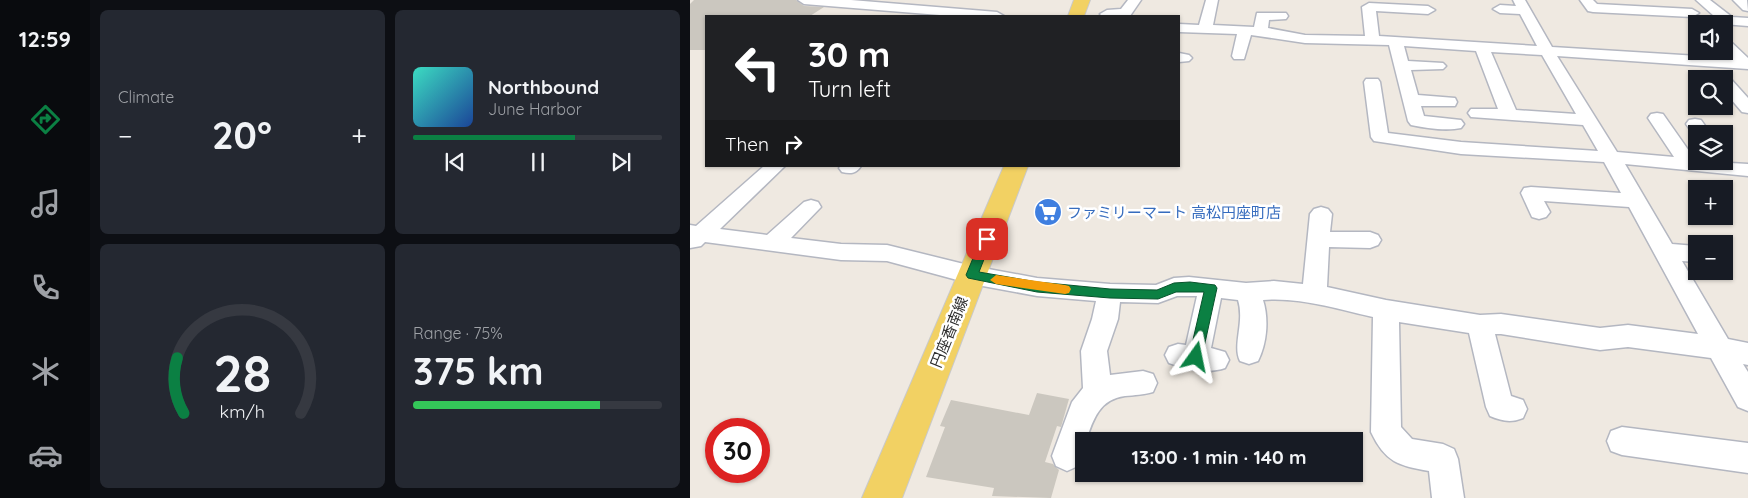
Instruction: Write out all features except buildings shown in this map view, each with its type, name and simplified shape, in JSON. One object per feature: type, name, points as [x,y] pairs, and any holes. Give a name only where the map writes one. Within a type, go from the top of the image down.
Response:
[{"type":"main road","points":[[1076,15],[1082,0]]},
{"type":"main road","name":"円座香南線","points":[[882,498],[1016,167]]},
{"type":"street","points":[[804,0],[972,15]]},
{"type":"street","points":[[1107,14],[1125,13],[1135,0]]},
{"type":"street","points":[[1206,28],[1212,0]]},
{"type":"street","points":[[1586,0],[1592,8],[1692,13]]},
{"type":"street","points":[[1679,0],[1692,13]]},
{"type":"street","points":[[1702,0],[1728,21],[1748,22]]},
{"type":"street","points":[[1739,0],[1748,7]]},
{"type":"street","points":[[1500,9],[1522,5],[1547,52],[1611,157],[1748,398]]},
{"type":"street","points":[[873,15],[885,7]]},
{"type":"street","points":[[1372,40],[1369,7],[1428,10]]},
{"type":"street","points":[[1260,31],[1262,16],[1281,16]]},
{"type":"street","points":[[1180,28],[1260,31],[1305,39],[1372,40],[1747,64]]},
{"type":"street","points":[[1239,56],[1245,30]]},
{"type":"street","points":[[1396,43],[1417,121],[1455,124]]},
{"type":"street","points":[[1482,48],[1509,115]]},
{"type":"street","points":[[1733,51],[1747,64]]},
{"type":"street","points":[[1706,61],[1714,70]]},
{"type":"street","points":[[1402,65],[1438,66]]},
{"type":"street","points":[[1372,82],[1380,137],[1461,148],[1611,157],[1688,164]]},
{"type":"street","points":[[1733,91],[1748,108]]},
{"type":"street","points":[[1411,100],[1449,102]]},
{"type":"street","points":[[1477,113],[1587,120]]},
{"type":"street","points":[[1657,118],[1688,164]]},
{"type":"street","points":[[1733,166],[1748,170]]},
{"type":"street","points":[[693,237],[775,167]]},
{"type":"street","points":[[1538,212],[1531,192],[1636,201]]},
{"type":"street","points":[[771,244],[811,207]]},
{"type":"street","points":[[1314,294],[1321,214]]},
{"type":"street","points":[[693,237],[841,252],[887,253],[972,275],[1037,287],[1110,293],[1158,294],[1174,288],[1190,286],[1246,292],[1274,290],[1314,294],[1386,310],[1480,325],[1500,324],[1600,340],[1628,336],[1720,348],[1748,354]]},
{"type":"street","points":[[1319,239],[1370,240]]},
{"type":"street","points":[[1665,251],[1688,253]]},
{"type":"street","points":[[1197,357],[1211,288]]},
{"type":"street","points":[[1246,292],[1252,302],[1254,326],[1249,353]]},
{"type":"street","points":[[1097,391],[1094,351],[1105,319],[1110,293]]},
{"type":"street","points":[[1386,310],[1386,432],[1404,452],[1443,459],[1448,498]]},
{"type":"street","points":[[1480,325],[1500,407],[1513,409]]},
{"type":"street","points":[[1067,456],[1079,414],[1097,391],[1121,383],[1143,383]]},
{"type":"street","points":[[1622,441],[1748,458]]},
{"type":"slow traffic","points":[[996,280],[1037,287],[1065,289]]},
{"type":"place","name":"ファミリーマート 高松円座町店","points":[[1048,212]]},
{"type":"route","points":[[987,239],[972,275],[1037,287],[1110,293],[1158,294],[1174,288],[1190,286],[1211,288],[1196,357]]}]
